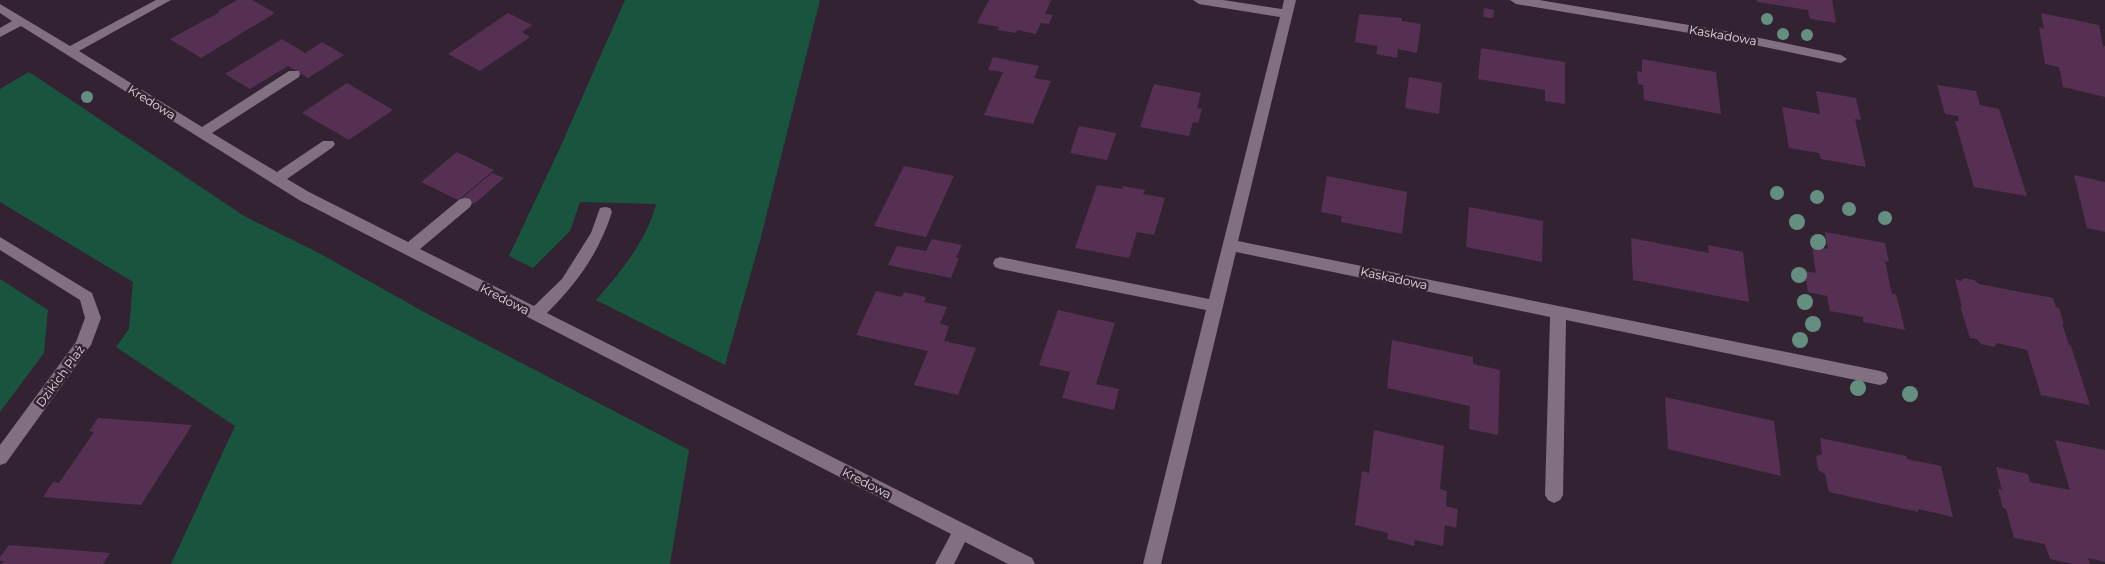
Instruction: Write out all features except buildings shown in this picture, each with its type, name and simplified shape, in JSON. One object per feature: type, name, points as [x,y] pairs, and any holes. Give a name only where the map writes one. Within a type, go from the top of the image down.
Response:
[{"type":"street","points":[[70,51],[165,0]]},
{"type":"street","points":[[1152,564],[1288,7],[1199,0]]},
{"type":"street","name":"Kaskadowa","points":[[1516,0],[1731,36],[1842,59]]},
{"type":"street","name":"Kredowa","points":[[0,8],[304,196],[1026,564]]},
{"type":"street","points":[[0,34],[21,21]]},
{"type":"street","points":[[202,133],[294,74]]},
{"type":"street","points":[[277,179],[328,144]]},
{"type":"street","points":[[409,250],[465,202]]},
{"type":"street","points":[[535,315],[567,284],[598,234],[605,212]]},
{"type":"street","name":"Dzikich Plaż","points":[[0,242],[87,297],[93,318],[83,345],[0,458]]},
{"type":"street","name":"Kaskadowa","points":[[1230,245],[1880,378]]},
{"type":"street","points":[[1000,263],[1214,306]]},
{"type":"street","points":[[1554,495],[1558,312]]},
{"type":"street","points":[[944,564],[962,531]]},
{"type":"green space","points":[[625,0],[820,0],[761,237],[725,365],[596,300],[624,267],[640,243],[656,204],[580,202],[570,231],[533,268],[509,256],[559,150]]},
{"type":"green space","points":[[29,72],[244,216],[317,252],[433,317],[689,450],[670,564],[171,564],[235,426],[116,347],[129,329],[133,282],[0,202],[0,89]]},
{"type":"green space","points":[[0,279],[48,310],[44,353],[0,412]]}]
